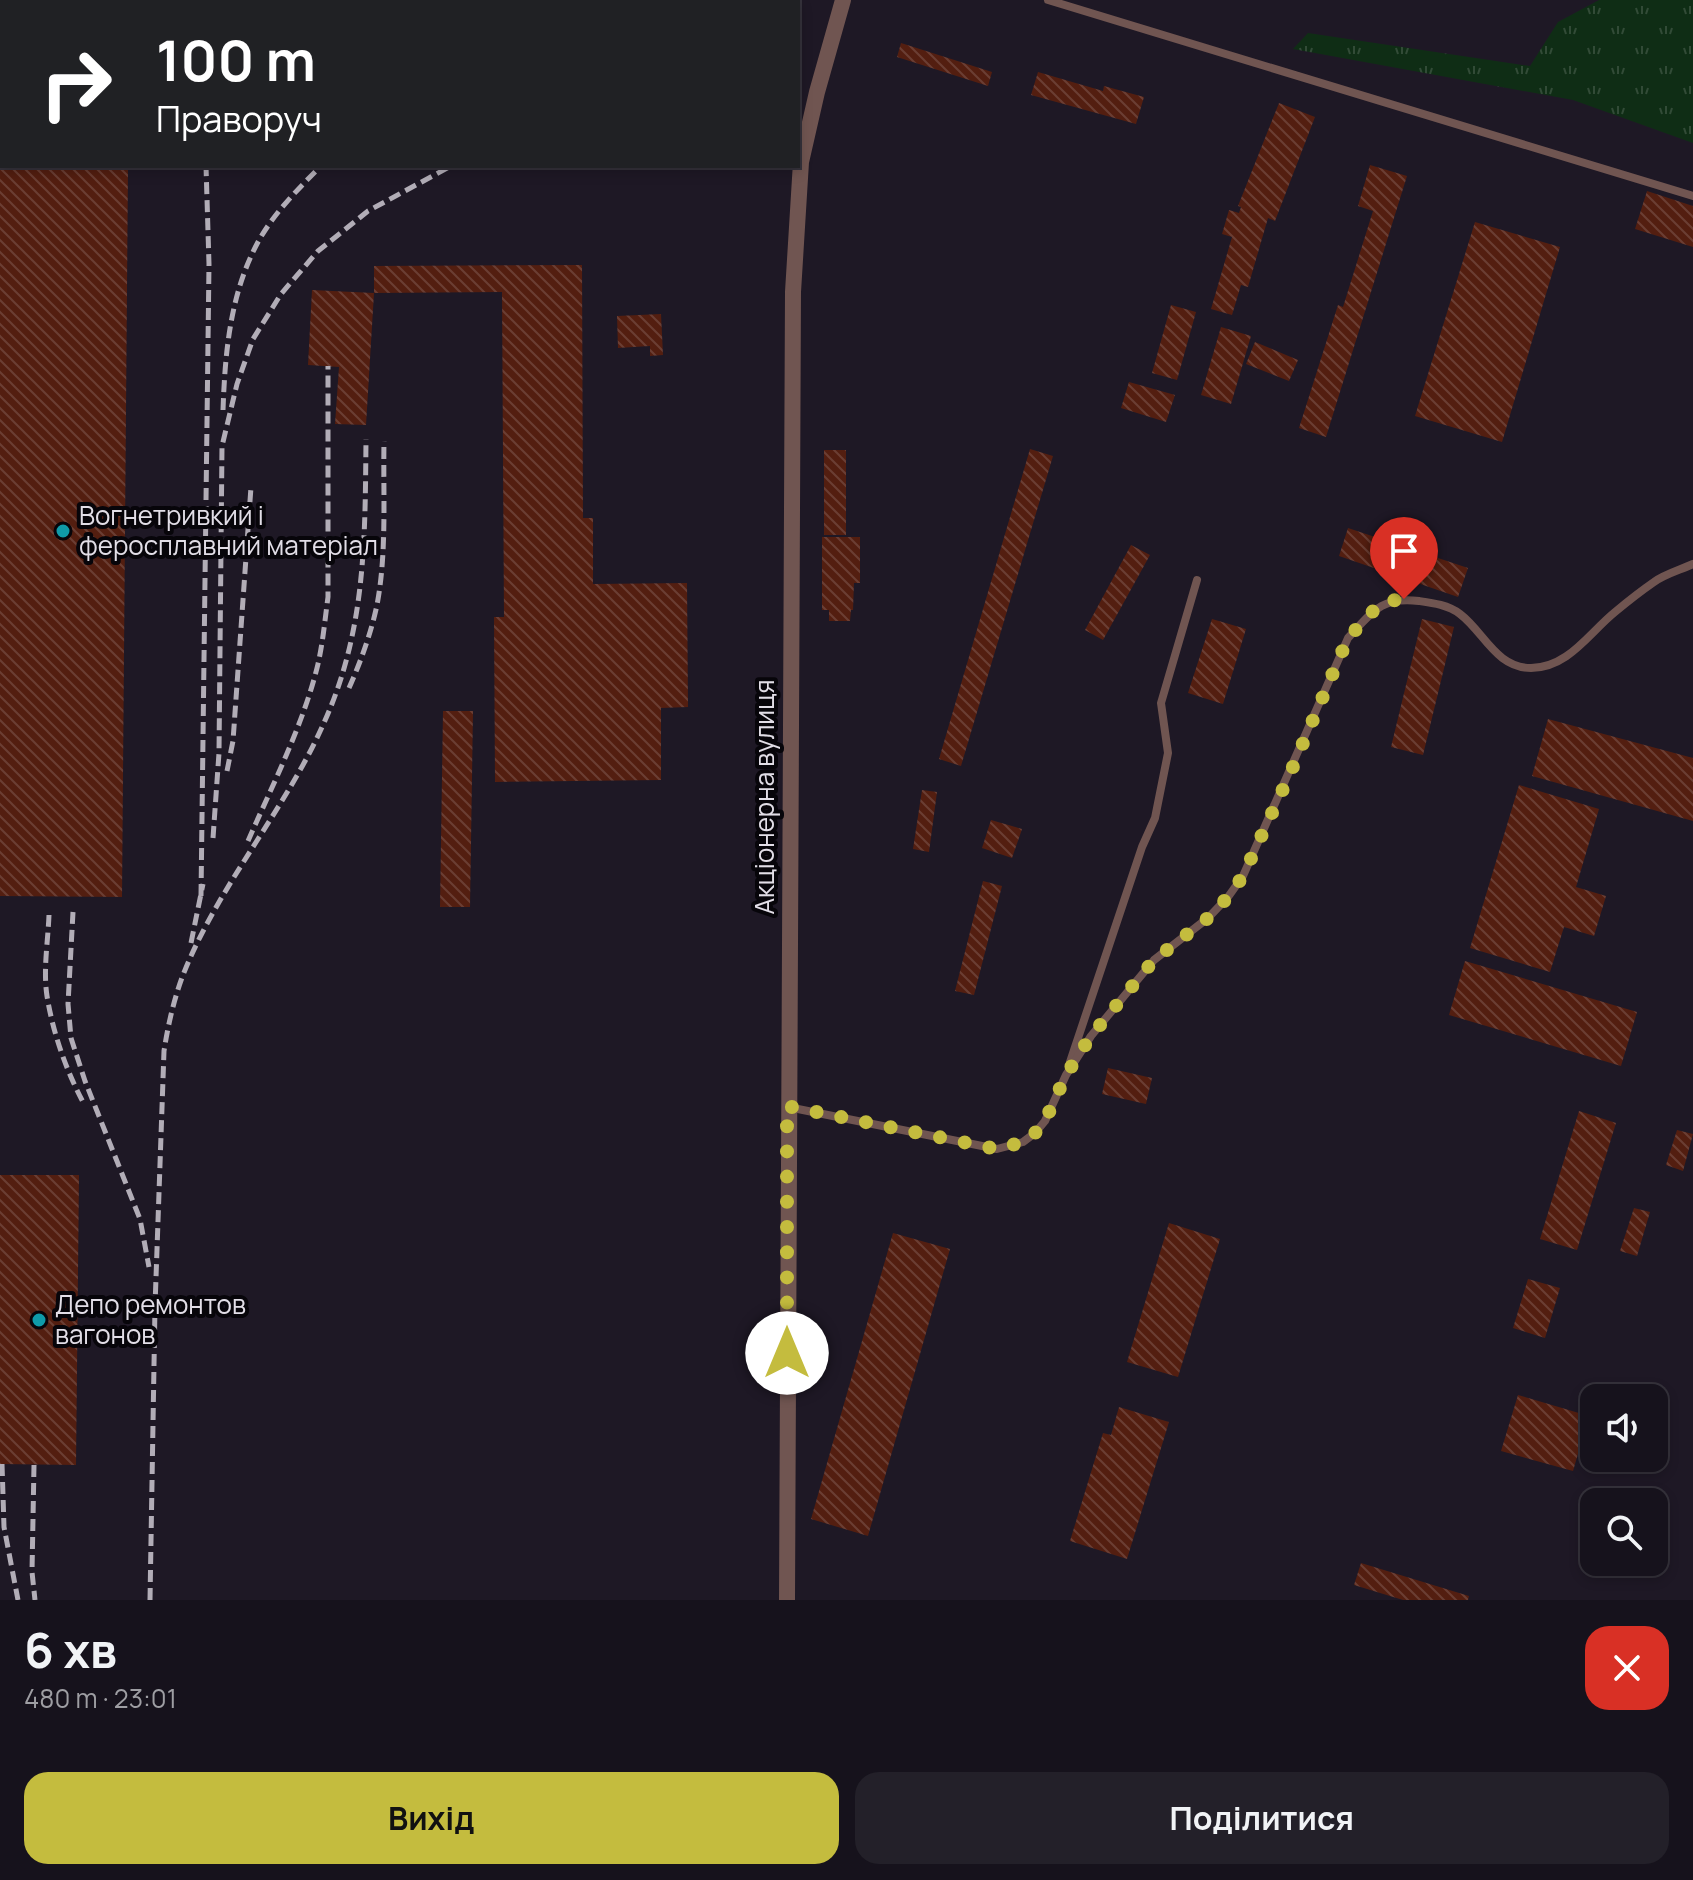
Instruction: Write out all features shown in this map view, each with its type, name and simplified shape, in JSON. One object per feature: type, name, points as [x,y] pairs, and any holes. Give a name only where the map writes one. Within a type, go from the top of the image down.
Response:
[{"type":"street","name":"Акціонерна вулиця","points":[[787,1600],[793,292],[801,162],[843,0]]},
{"type":"lane","points":[[1048,0],[1693,196]]},
{"type":"lane","points":[[1066,1075],[1091,1036],[1154,960],[1208,918],[1243,876],[1348,638],[1376,608],[1389,601],[1404,599],[1444,606],[1461,614],[1503,659],[1518,667],[1544,667],[1563,659],[1614,613],[1657,580],[1693,564]]},
{"type":"lane","points":[[787,1106],[997,1149],[1023,1142],[1045,1121],[1066,1075],[1142,847],[1155,818],[1168,753],[1161,703],[1197,580]]},
{"type":"green space","points":[[1599,0],[1693,0],[1693,143],[1573,100],[1293,49],[1308,33],[1530,66],[1558,22]]},
{"type":"building","points":[[901,43],[992,72],[988,86],[897,57]]},
{"type":"building","points":[[1038,72],[1103,91],[1104,86],[1144,97],[1136,124],[1031,95]]},
{"type":"building","points":[[1279,103],[1315,117],[1275,221],[1268,218],[1248,287],[1241,285],[1232,315],[1211,309],[1232,237],[1222,234],[1229,210],[1239,213],[1241,207],[1238,206]]},
{"type":"building","points":[[1370,165],[1407,176],[1326,437],[1299,428],[1338,305],[1343,307],[1373,211],[1358,206]]},
{"type":"building","name":"Вогнетривкий і феросплавний матеріал","points":[[0,168],[128,168],[122,897],[0,896]]},
{"type":"building","points":[[1647,191],[1693,206],[1693,247],[1635,229]]},
{"type":"building","points":[[1475,222],[1560,247],[1502,442],[1415,416]]},
{"type":"building","points":[[582,265],[583,518],[593,518],[593,584],[687,583],[688,707],[661,708],[661,780],[495,782],[494,617],[504,617],[502,292],[374,293],[374,266]]},
{"type":"building","points":[[312,290],[374,293],[366,425],[335,424],[339,367],[308,365]]},
{"type":"building","points":[[1171,305],[1196,312],[1177,380],[1152,373]]},
{"type":"building","points":[[661,314],[663,355],[650,356],[650,346],[618,348],[617,316]]},
{"type":"building","points":[[1221,327],[1251,336],[1231,404],[1201,395]]},
{"type":"building","points":[[1255,342],[1298,360],[1289,381],[1246,364]]},
{"type":"building","points":[[1129,382],[1175,395],[1166,422],[1121,408]]},
{"type":"building","points":[[1030,449],[1053,456],[961,766],[939,759]]},
{"type":"building","points":[[824,450],[846,450],[846,535],[824,535]]},
{"type":"building","points":[[1348,528],[1468,568],[1458,597],[1339,556]]},
{"type":"building","points":[[822,537],[860,537],[860,583],[854,583],[850,621],[829,621],[829,610],[822,610]]},
{"type":"building","points":[[1131,545],[1150,555],[1103,640],[1085,630]]},
{"type":"building","points":[[1212,619],[1246,629],[1223,704],[1188,693]]},
{"type":"building","points":[[1422,619],[1454,627],[1423,755],[1391,747]]},
{"type":"building","points":[[443,711],[473,711],[470,907],[440,907]]},
{"type":"building","points":[[1548,719],[1693,758],[1693,821],[1532,776]]},
{"type":"building","points":[[1519,785],[1599,809],[1576,887],[1606,896],[1594,936],[1564,927],[1550,972],[1470,948]]},
{"type":"building","points":[[922,790],[937,792],[929,852],[913,849]]},
{"type":"building","points":[[991,820],[1022,829],[1012,858],[982,848]]},
{"type":"building","points":[[983,881],[1002,886],[974,995],[955,991]]},
{"type":"building","points":[[1465,961],[1637,1012],[1621,1066],[1449,1015]]},
{"type":"building","points":[[1108,1068],[1152,1078],[1146,1104],[1102,1094]]},
{"type":"building","points":[[1579,1111],[1616,1123],[1577,1250],[1540,1239]]},
{"type":"building","points":[[1677,1130],[1693,1134],[1683,1171],[1666,1165]]},
{"type":"building","name":"Депо ремонтов вагонов","points":[[0,1175],[79,1175],[76,1465],[0,1464]]},
{"type":"building","points":[[1634,1208],[1650,1212],[1637,1256],[1620,1251]]},
{"type":"building","points":[[1169,1223],[1220,1239],[1178,1377],[1127,1362]]},
{"type":"building","points":[[893,1233],[950,1249],[868,1536],[811,1519]]},
{"type":"building","points":[[1528,1279],[1560,1288],[1545,1338],[1513,1328]]},
{"type":"building","points":[[1518,1395],[1580,1413],[1580,1447],[1573,1471],[1501,1451]]},
{"type":"building","points":[[1119,1407],[1169,1422],[1127,1559],[1070,1541],[1103,1433],[1111,1435]]},
{"type":"building","points":[[1361,1563],[1469,1596],[1468,1600],[1403,1600],[1354,1585]]},
{"type":"railway","points":[[201,896],[209,264],[206,168]]},
{"type":"railway","points":[[223,410],[231,324],[241,282],[271,221],[319,168]]},
{"type":"railway","points":[[213,838],[219,753],[222,446],[237,384],[253,339],[281,294],[318,251],[368,211],[447,168]]},
{"type":"railway","points":[[248,841],[296,731],[312,686],[321,647],[328,597],[328,366]]},
{"type":"railway","points":[[150,1600],[155,1306],[167,1032],[180,984],[197,942],[290,788],[323,725],[337,690],[348,655],[360,585],[366,439]]},
{"type":"railway","points":[[349,688],[369,636],[380,585],[384,441]]},
{"type":"railway","points":[[227,771],[233,741],[251,487]]},
{"type":"railway","points":[[191,943],[203,884]]},
{"type":"railway","points":[[73,912],[68,1004],[71,1038],[140,1219],[149,1267]]},
{"type":"railway","points":[[49,915],[47,996],[61,1051],[83,1102]]},
{"type":"railway","points":[[2,1464],[4,1527],[18,1600]]},
{"type":"railway","points":[[34,1465],[32,1572],[35,1600]]},
{"type":"place","name":"Вогнетривкий і феросплавний матеріал","points":[[63,531]]},
{"type":"place","name":"Депо ремонтов вагонов","points":[[39,1320]]},
{"type":"route","points":[[787,1353],[787,1106],[997,1149],[1009,1148],[1035,1133],[1045,1121],[1066,1075],[1091,1036],[1154,960],[1208,918],[1243,876],[1348,638],[1376,608],[1389,601],[1404,599]]}]
